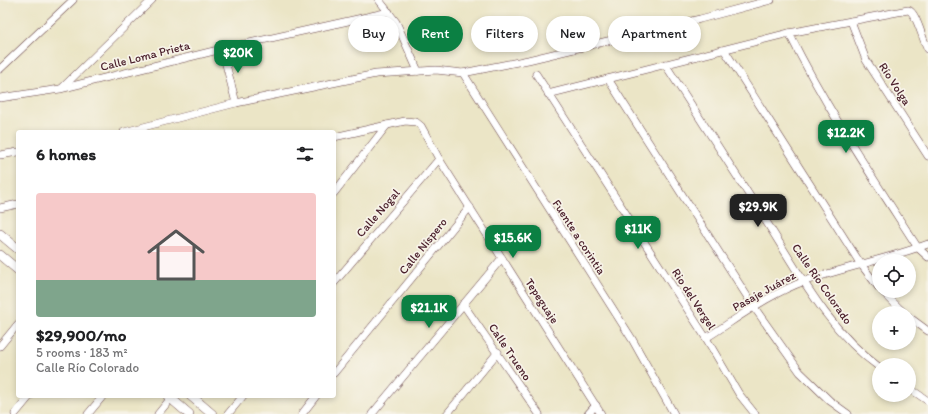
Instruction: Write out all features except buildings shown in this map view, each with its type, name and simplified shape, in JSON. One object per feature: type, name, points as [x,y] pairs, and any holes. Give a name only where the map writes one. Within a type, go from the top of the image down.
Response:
[{"type":"street","points":[[0,69],[73,0]]},
{"type":"street","points":[[60,89],[152,0]]},
{"type":"street","points":[[379,0],[400,28],[418,71]]},
{"type":"street","points":[[132,130],[236,103],[376,74],[436,70],[463,73],[543,57],[700,19],[771,0]]},
{"type":"street","points":[[548,94],[665,64],[725,51],[789,33],[908,10],[915,15],[922,38],[928,49]]},
{"type":"street","name":"Calle Loma Prieta","points":[[0,98],[60,89],[222,49],[389,12]]},
{"type":"street","name":"Río Volga","points":[[851,21],[866,60],[928,156]]},
{"type":"street","points":[[789,33],[824,100],[918,248],[928,257]]},
{"type":"street","points":[[222,49],[236,103]]},
{"type":"street","points":[[725,51],[860,263],[872,279]]},
{"type":"street","name":"Calle Río Colorado","points":[[665,64],[804,281],[850,342],[872,361]]},
{"type":"street","name":"Fuente a corintia","points":[[463,73],[632,339],[674,414]]},
{"type":"street","name":"Rio del Vergel","points":[[536,74],[706,338],[739,394],[755,414]]},
{"type":"street","points":[[608,79],[754,307],[800,372],[830,401],[848,414]]},
{"type":"street","name":"Tepeguaje","points":[[387,125],[412,121],[420,126],[439,159],[601,414]]},
{"type":"street","points":[[336,137],[387,125]]},
{"type":"street","points":[[336,190],[387,125]]},
{"type":"street","points":[[0,155],[16,152]]},
{"type":"street","name":"Calle Nogal","points":[[336,281],[439,159]]},
{"type":"street","points":[[0,208],[16,204]]},
{"type":"street","name":"Calle Níspero","points":[[336,371],[470,207]]},
{"type":"street","points":[[0,234],[16,247]]},
{"type":"street","name":"Pasaje Juárez","points":[[706,338],[754,307],[804,281],[860,263],[928,244]]},
{"type":"street","points":[[1,258],[16,269]]},
{"type":"street","points":[[372,414],[502,258]]},
{"type":"street","points":[[889,298],[897,306]]},
{"type":"street","name":"Calle Trueno","points":[[463,304],[498,352],[539,414]]},
{"type":"street","points":[[916,322],[928,330]]},
{"type":"street","points":[[0,346],[16,326]]},
{"type":"street","points":[[447,414],[498,352]]},
{"type":"street","points":[[916,393],[928,401]]},
{"type":"street","points":[[16,414],[28,398]]},
{"type":"street","points":[[88,414],[101,398]]},
{"type":"street","points":[[158,414],[169,398]]},
{"type":"street","points":[[171,398],[189,414]]},
{"type":"street","points":[[193,398],[212,414]]},
{"type":"street","points":[[228,414],[241,398]]},
{"type":"street","points":[[302,414],[314,398]]},
{"type":"street","points":[[588,414],[596,405]]}]
